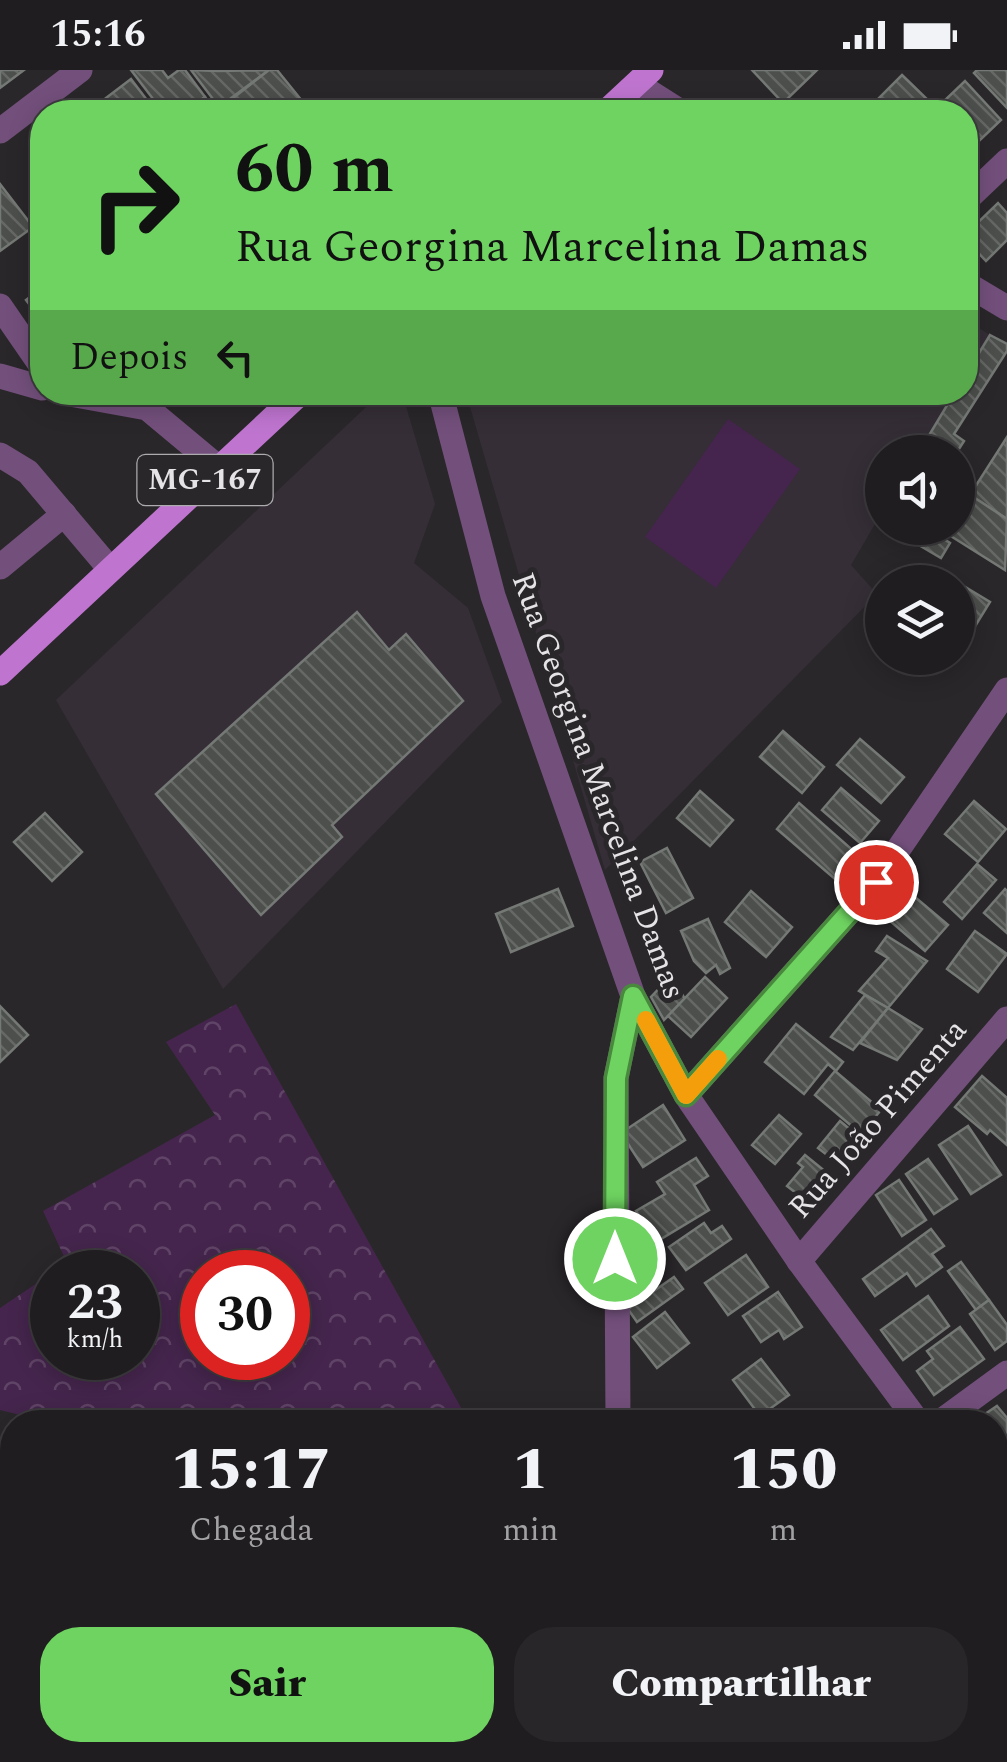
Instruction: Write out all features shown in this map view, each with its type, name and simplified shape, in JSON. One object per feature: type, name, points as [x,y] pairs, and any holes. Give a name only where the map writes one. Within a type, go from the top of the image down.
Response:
[{"type":"main road","points":[[619,100],[644,77]]},
{"type":"main road","name":"MG-167","points":[[0,673],[287,405]]},
{"type":"street","points":[[41,100],[80,70]]},
{"type":"street","points":[[644,77],[668,100]]},
{"type":"street","points":[[0,131],[30,108]]},
{"type":"street","points":[[978,188],[1007,160]]},
{"type":"street","points":[[978,291],[1007,308]]},
{"type":"street","points":[[0,306],[30,348]]},
{"type":"street","points":[[21,333],[0,372],[30,383]]},
{"type":"street","points":[[161,405],[219,468]]},
{"type":"street","name":"Rua Georgina Marcelina Damas","points":[[443,405],[493,596],[633,996],[686,1095],[799,1261],[909,1410]]},
{"type":"street","points":[[0,455],[28,472],[110,569]]},
{"type":"street","points":[[0,567],[64,514]]},
{"type":"street","points":[[686,1095],[876,882],[1007,690]]},
{"type":"street","points":[[618,1410],[616,1078],[633,996]]},
{"type":"street","name":"Rua João Pimenta","points":[[799,1261],[1007,1019]]},
{"type":"street","points":[[956,1410],[1007,1373]]},
{"type":"shaded area","points":[[978,327],[990,335],[978,355]]},
{"type":"shaded area","points":[[368,405],[406,405],[435,504],[414,563],[468,608],[502,702],[223,989],[56,700]]},
{"type":"shaded area","points":[[469,405],[948,405],[929,435],[865,435],[865,541],[851,565],[865,581],[865,606],[605,870]]},
{"type":"green space","points":[[728,419],[800,469],[716,588],[645,537]]},
{"type":"green space","points":[[236,1004],[462,1410],[0,1410],[0,1308],[30,1288],[30,1380],[160,1380],[160,1250],[61,1250],[43,1211],[215,1115],[166,1042]]},
{"type":"building","points":[[0,70],[24,70],[0,88]]},
{"type":"building","points":[[131,70],[162,70],[168,78],[185,70],[205,97],[201,100],[154,100]]},
{"type":"building","points":[[191,70],[269,70],[228,100],[214,100]]},
{"type":"building","points":[[269,70],[277,70],[301,100],[231,100]]},
{"type":"building","points":[[752,70],[817,70],[786,100],[780,100]]},
{"type":"building","points":[[1007,70],[1007,108],[974,73]]},
{"type":"building","points":[[902,75],[928,100],[877,100]]},
{"type":"building","points":[[131,79],[147,100],[108,100]]},
{"type":"building","points":[[965,81],[1001,120],[980,140],[978,100],[945,100]]},
{"type":"building","points":[[0,184],[30,223],[30,229],[0,251]]},
{"type":"building","points":[[998,203],[1007,213],[1007,240],[986,261],[978,253],[978,222]]},
{"type":"building","points":[[990,335],[1007,344],[1007,351],[978,396],[978,355]]},
{"type":"building","points":[[947,405],[973,405],[954,434],[929,435]]},
{"type":"building","points":[[1007,437],[1007,519],[975,498],[975,487]]},
{"type":"building","points":[[975,498],[1007,519],[1005,570],[965,545],[975,545]]},
{"type":"building","points":[[919,545],[949,545],[941,558]]},
{"type":"building","points":[[975,593],[990,602],[975,626]]},
{"type":"building","points":[[357,612],[389,650],[406,634],[463,701],[332,825],[342,837],[261,915],[156,794]]},
{"type":"building","points":[[783,731],[824,767],[802,793],[760,757]]},
{"type":"building","points":[[860,739],[904,777],[881,803],[837,765]]},
{"type":"building","points":[[841,788],[879,821],[860,843],[822,810]]},
{"type":"building","points":[[700,791],[733,820],[710,846],[677,818]]},
{"type":"building","points":[[974,801],[1006,829],[978,862],[945,834]]},
{"type":"building","points":[[799,803],[857,854],[835,879],[777,829]]},
{"type":"building","points":[[45,813],[82,852],[52,881],[14,842]]},
{"type":"building","points":[[667,848],[693,898],[666,913],[640,862]]},
{"type":"building","points":[[977,864],[996,880],[962,919],[944,902]]},
{"type":"building","points":[[903,887],[948,925],[925,951],[881,913]]},
{"type":"building","points":[[558,889],[573,926],[511,952],[496,914]]},
{"type":"building","points":[[751,891],[792,927],[766,957],[725,922]]},
{"type":"building","points":[[1007,891],[1007,933],[984,913]]},
{"type":"building","points":[[708,919],[730,968],[720,974],[716,965],[706,973],[694,961],[681,931]]},
{"type":"building","points":[[975,931],[1007,954],[978,992],[947,969]]},
{"type":"building","points":[[887,936],[927,961],[888,1008],[859,991],[888,958],[876,951]]},
{"type":"building","points":[[671,976],[685,999],[664,1020],[651,997]]},
{"type":"building","points":[[705,977],[727,998],[691,1037],[668,1016]]},
{"type":"building","points":[[865,995],[888,1008],[853,1050],[831,1037]]},
{"type":"building","points":[[0,1006],[28,1035],[0,1062]]},
{"type":"building","points":[[888,1008],[922,1029],[897,1060],[860,1043]]},
{"type":"building","points":[[796,1024],[843,1062],[836,1071],[828,1064],[804,1094],[765,1062]]},
{"type":"building","points":[[835,1071],[881,1110],[861,1134],[815,1095]]},
{"type":"building","points":[[982,1076],[1007,1098],[1007,1145],[955,1107]]},
{"type":"building","points":[[663,1105],[685,1140],[643,1167],[621,1133]]},
{"type":"building","points":[[779,1115],[801,1134],[775,1164],[752,1145]]},
{"type":"building","points":[[840,1121],[865,1142],[844,1168],[818,1148]]},
{"type":"building","points":[[968,1126],[1001,1175],[971,1194],[939,1145]]},
{"type":"building","points":[[805,1155],[832,1177],[803,1213],[792,1205],[800,1196],[787,1186],[803,1167],[798,1163]]},
{"type":"building","points":[[696,1158],[708,1176],[694,1185],[709,1210],[656,1242],[636,1211],[665,1194],[657,1182]]},
{"type":"building","points":[[928,1159],[957,1199],[934,1214],[906,1174]]},
{"type":"building","points":[[899,1180],[926,1220],[902,1236],[876,1195]]},
{"type":"building","points":[[704,1223],[711,1233],[722,1226],[731,1239],[686,1270],[669,1247]]},
{"type":"building","points":[[931,1229],[944,1246],[932,1254],[942,1267],[916,1286],[907,1273],[875,1296],[863,1279]]},
{"type":"building","points":[[746,1255],[768,1287],[728,1315],[705,1283]]},
{"type":"building","points":[[961,1262],[989,1300],[976,1310],[948,1271]]},
{"type":"building","points":[[674,1277],[683,1289],[637,1322],[628,1309]]},
{"type":"building","points":[[778,1292],[802,1327],[784,1339],[779,1330],[761,1342],[743,1316]]},
{"type":"building","points":[[928,1296],[949,1326],[903,1360],[881,1330]]},
{"type":"building","points":[[989,1300],[1007,1325],[1007,1341],[995,1350],[970,1314]]},
{"type":"building","points":[[665,1312],[689,1343],[657,1368],[633,1337]]},
{"type":"building","points":[[960,1327],[984,1359],[934,1395],[917,1371],[933,1359],[927,1351]]},
{"type":"building","points":[[761,1359],[789,1395],[768,1410],[756,1410],[733,1380]]},
{"type":"slow traffic","points":[[646,1020],[686,1095],[718,1059]]},
{"type":"route","points":[[615,1259],[616,1078],[633,996],[686,1095],[876,882]]}]
